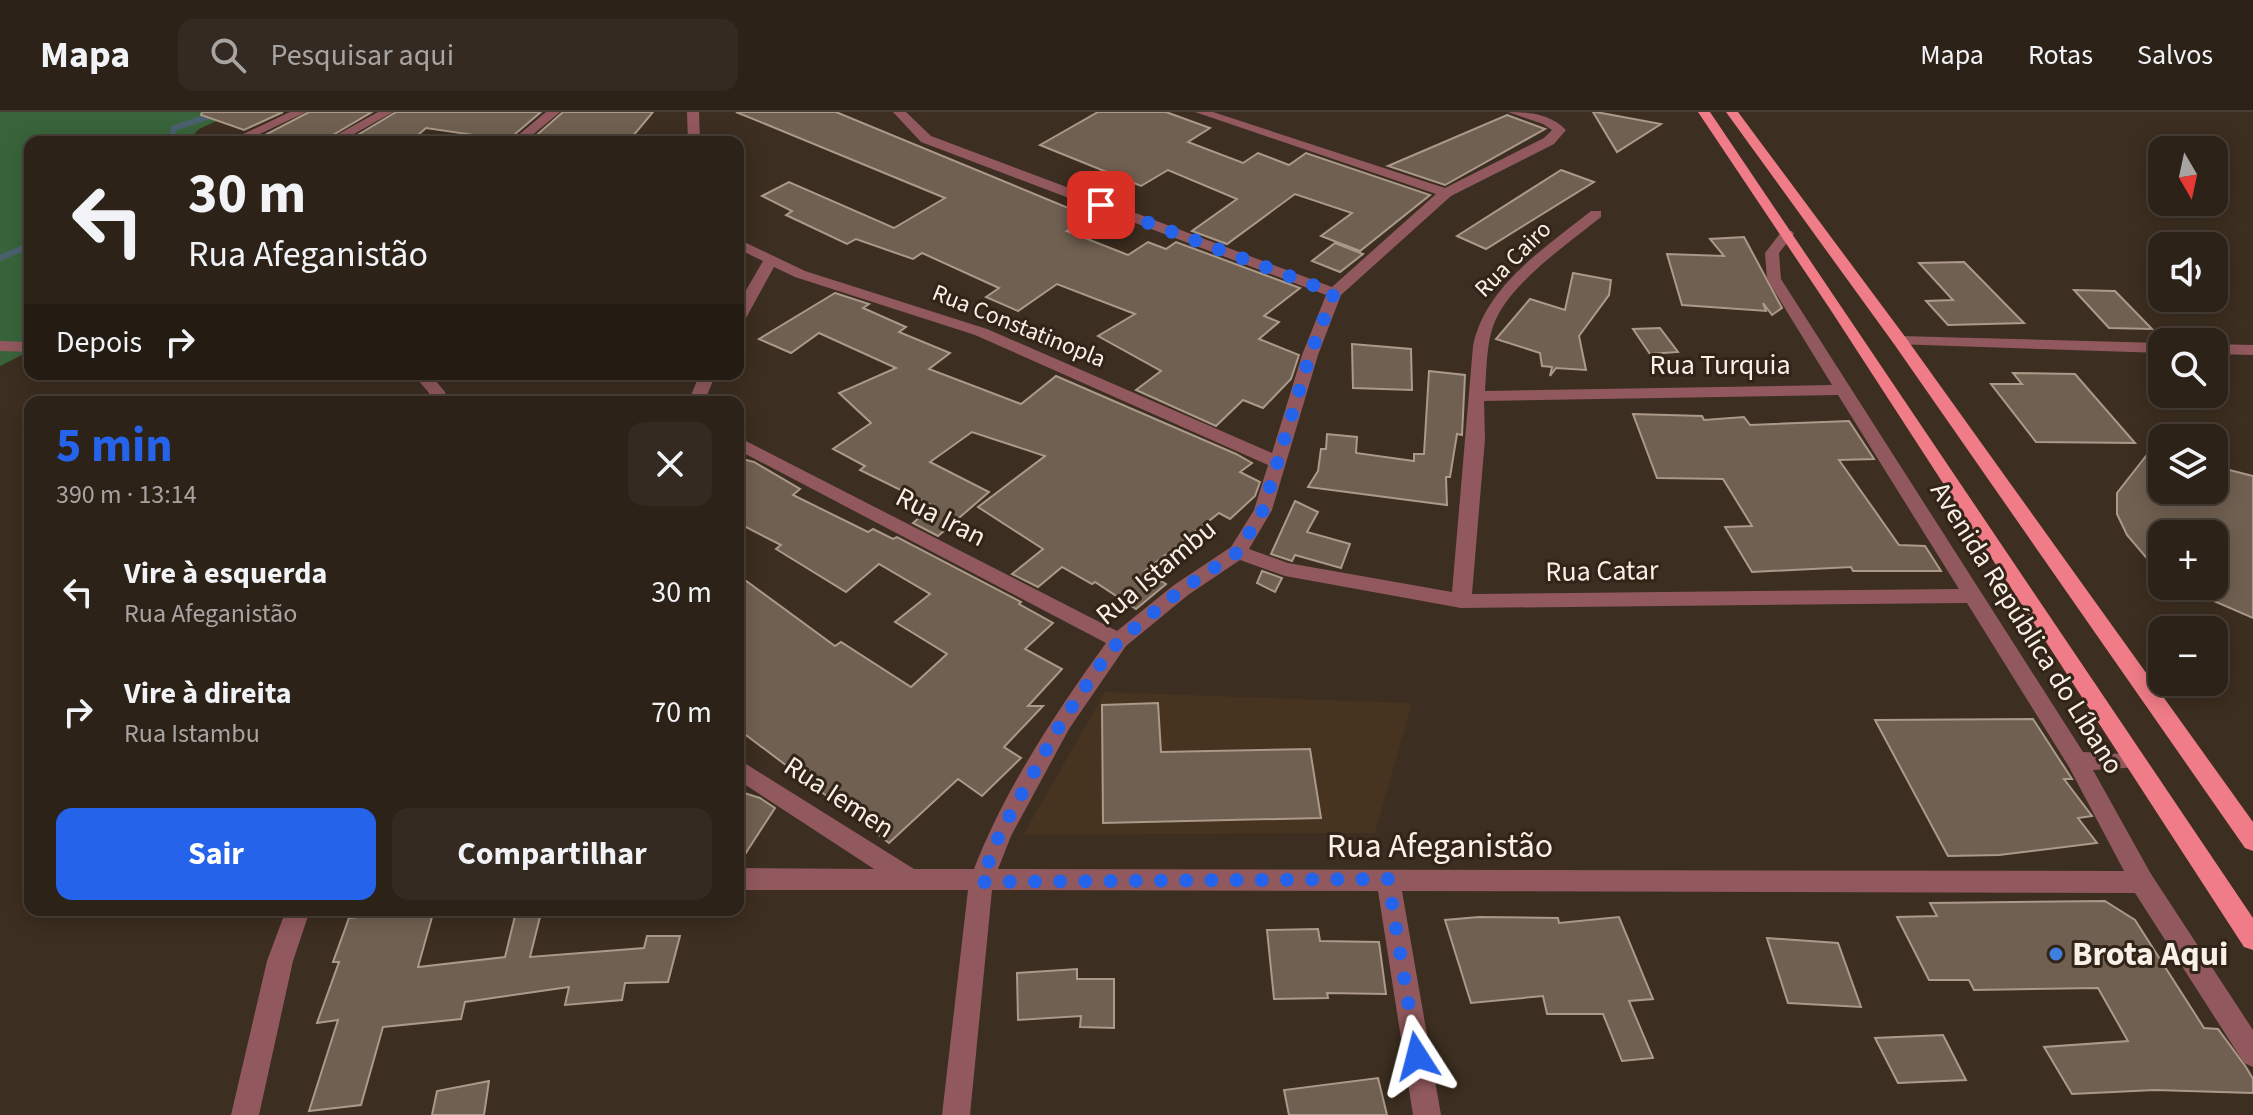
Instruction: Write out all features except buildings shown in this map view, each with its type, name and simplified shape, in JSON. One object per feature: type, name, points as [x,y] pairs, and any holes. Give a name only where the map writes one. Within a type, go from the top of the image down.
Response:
[{"type":"main road","name":"Avenida República do Líbano","points":[[1704,112],[2253,939]]},
{"type":"main road","name":"Avenida República do Líbano","points":[[1732,112],[1900,341],[2253,841]]},
{"type":"street","points":[[246,136],[300,112]]},
{"type":"street","points":[[341,136],[387,112]]},
{"type":"street","points":[[524,136],[554,112]]},
{"type":"street","points":[[693,112],[694,136]]},
{"type":"street","points":[[899,112],[926,139],[1334,293]]},
{"type":"street","points":[[1201,112],[1446,193]]},
{"type":"street","name":"Rua Istambu","points":[[956,1115],[981,882],[1000,833],[1061,723],[1119,641],[1181,590],[1238,552],[1263,510],[1310,355],[1334,293],[1446,193],[1549,141],[1560,130],[1547,121],[1514,112]]},
{"type":"street","name":"Rua Cairo","points":[[1461,601],[1476,396],[1483,336],[1490,314],[1538,261],[1596,214]]},
{"type":"street","name":"Avenida República do Líbano","points":[[1787,234],[1772,253],[1774,279],[2077,761],[2142,882],[2253,1054]]},
{"type":"street","name":"Rua Constatinopla","points":[[744,246],[770,261],[981,332],[1279,463]]},
{"type":"street","points":[[744,307],[770,261]]},
{"type":"street","points":[[1900,341],[2148,348]]},
{"type":"street","points":[[0,346],[24,347]]},
{"type":"street","points":[[2228,349],[2253,350]]},
{"type":"street","points":[[426,380],[438,396]]},
{"type":"street","name":"Rua Turquia","points":[[1476,396],[1844,390]]},
{"type":"street","name":"Rua Iran","points":[[744,446],[1119,641]]},
{"type":"street","name":"Rua Catar","points":[[1238,552],[1285,569],[1461,601],[1972,596]]},
{"type":"street","points":[[2077,761],[2132,761]]},
{"type":"street","name":"Rua Iemen","points":[[744,772],[907,877]]},
{"type":"street","name":"Rua Afeganistão","points":[[744,879],[907,877],[981,882],[1388,879],[2142,882]]},
{"type":"street","points":[[1388,879],[1427,1115]]},
{"type":"street","points":[[245,1115],[280,961],[296,916]]},
{"type":"shaded area","points":[[1105,692],[1412,703],[1375,833],[1023,835]]},
{"type":"green space","points":[[0,112],[236,112],[199,129],[192,136],[24,136],[24,354],[0,366]]},
{"type":"waterway","points":[[172,136],[174,128],[222,112]]},
{"type":"waterway","points":[[0,258],[24,248]]},
{"type":"place","name":"Brota Aqui","points":[[2056,954]]},
{"type":"route","points":[[1101,205],[1334,293],[1310,355],[1263,510],[1238,552],[1181,590],[1119,641],[1100,665],[1061,723],[1000,833],[981,882],[1388,879],[1417,1056]]}]
